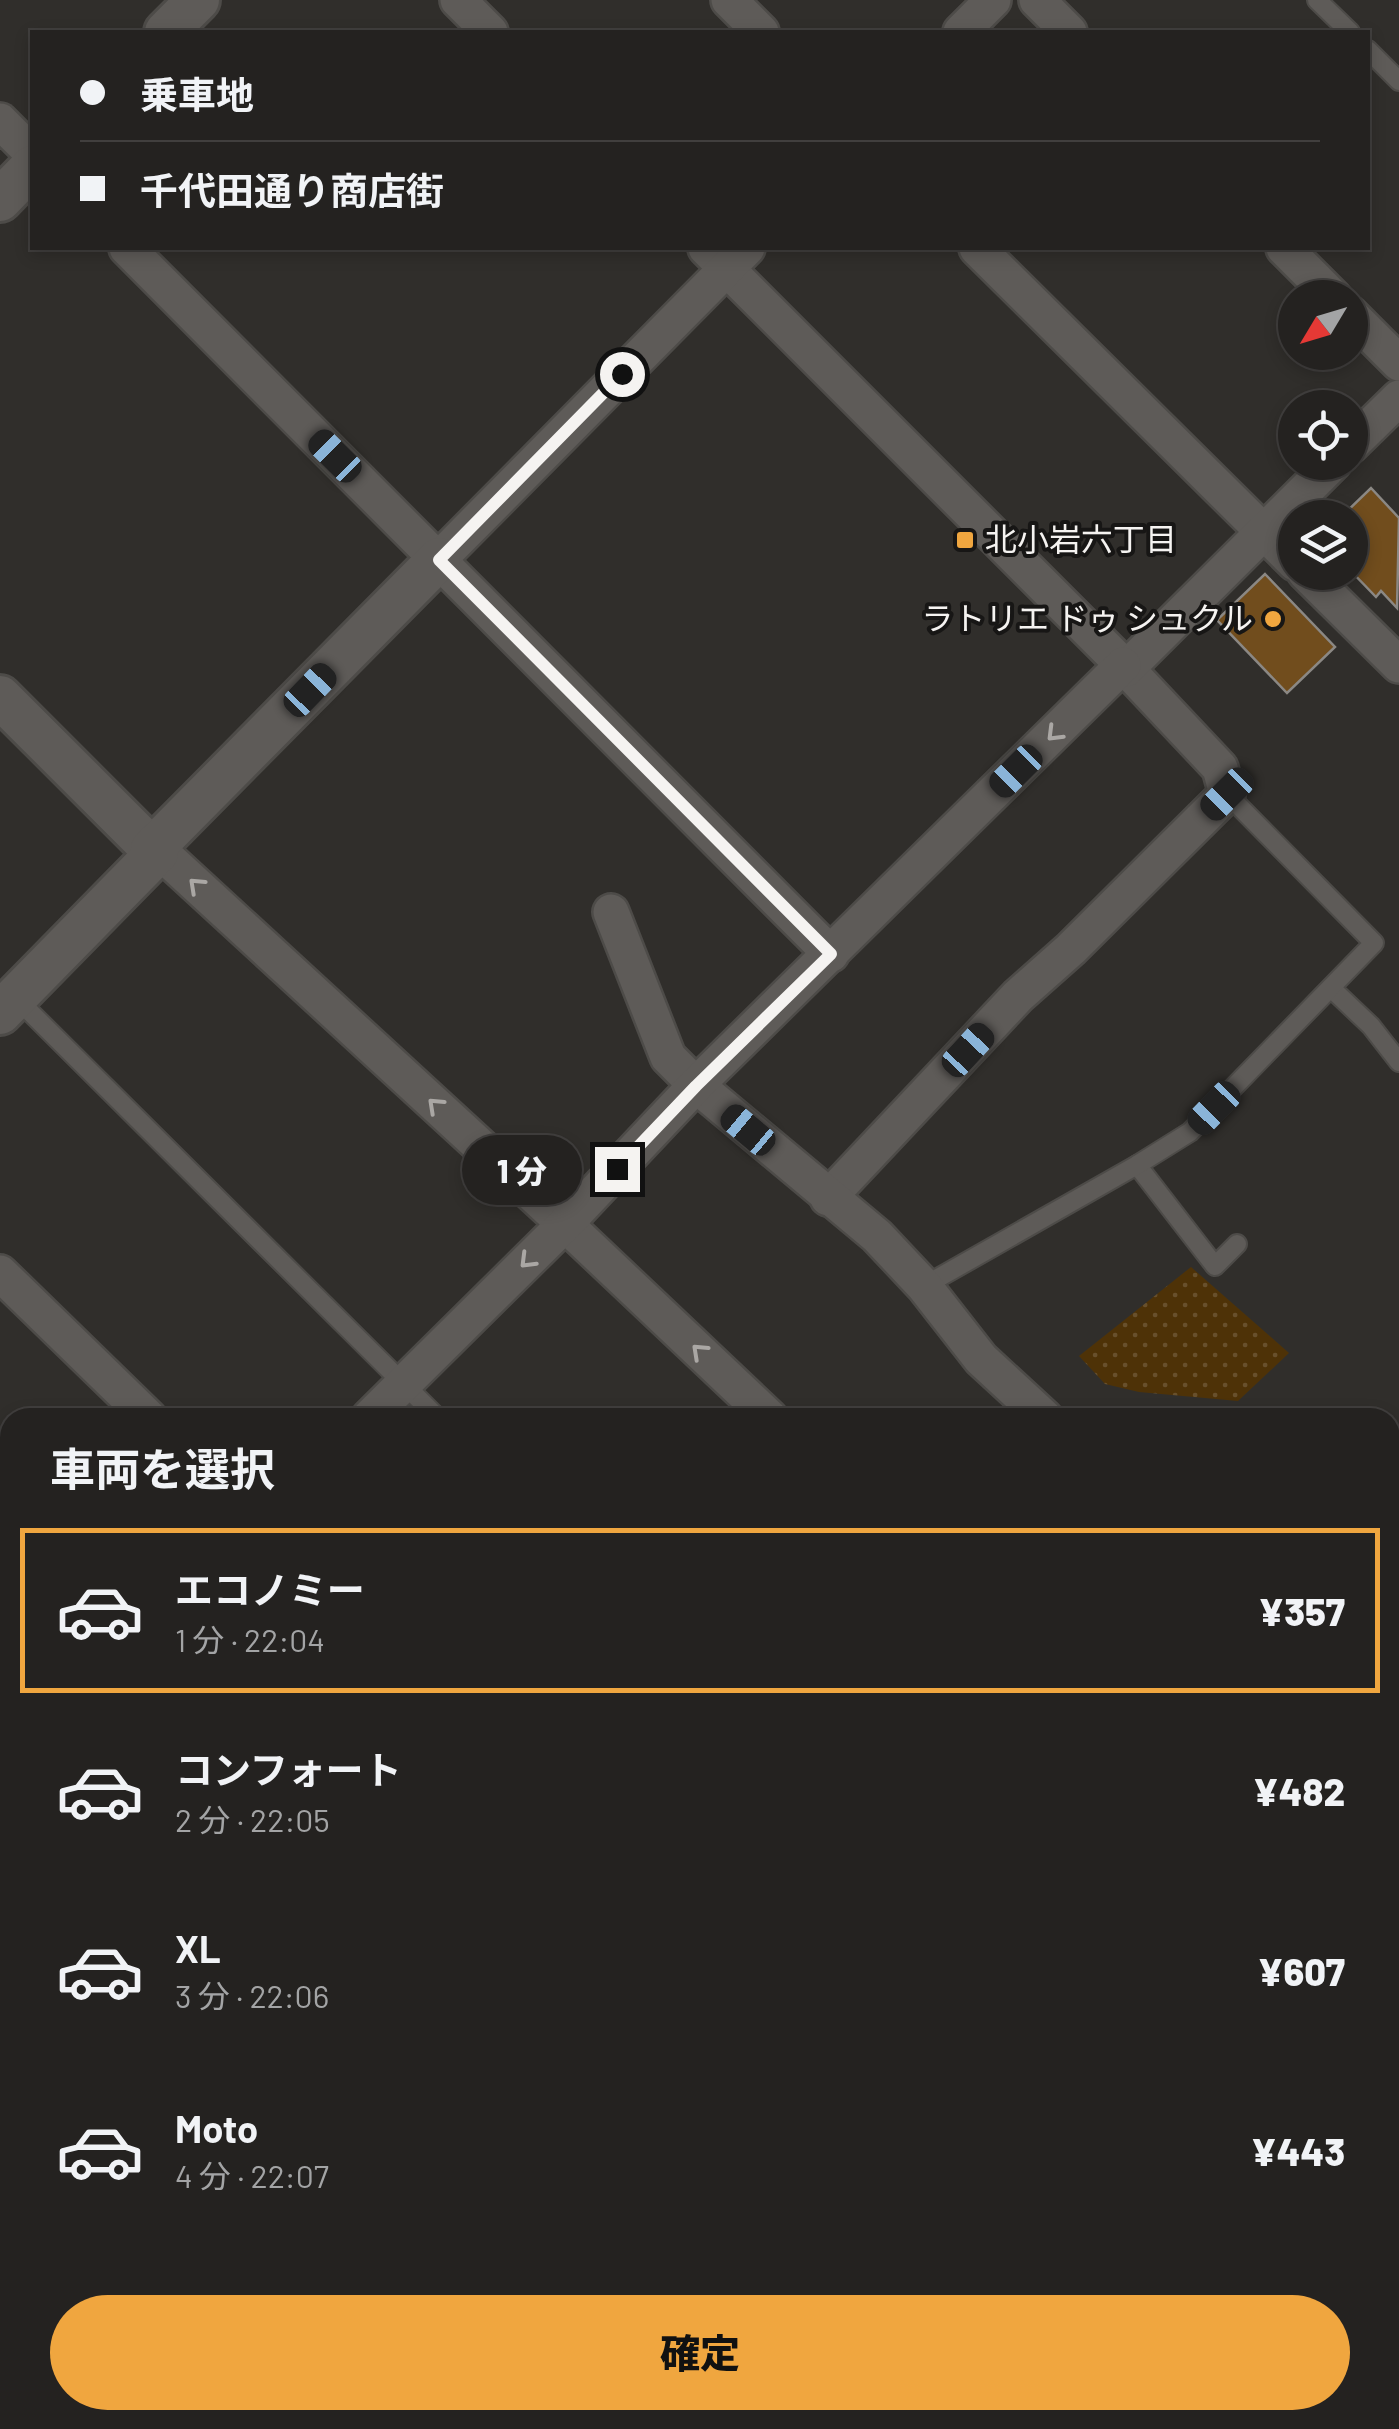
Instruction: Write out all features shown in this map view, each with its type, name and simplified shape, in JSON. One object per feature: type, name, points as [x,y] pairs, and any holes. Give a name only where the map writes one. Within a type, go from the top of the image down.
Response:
[{"type":"street","points":[[168,30],[198,0]]},
{"type":"street","points":[[458,0],[488,30]]},
{"type":"street","points":[[728,0],[759,30]]},
{"type":"street","points":[[963,30],[993,0]]},
{"type":"street","points":[[1037,0],[1068,30]]},
{"type":"street","points":[[0,121],[30,151]]},
{"type":"street","points":[[0,200],[30,170]]},
{"type":"street","points":[[129,250],[831,954]]},
{"type":"street","points":[[978,250],[1278,547]]},
{"type":"street","points":[[1286,250],[1316,280]]},
{"type":"street","points":[[153,847],[439,560],[726,254],[1220,768],[1227,794],[1071,949],[1018,996],[828,1198]]},
{"type":"street","points":[[1368,332],[1399,363]]},
{"type":"street","points":[[1368,428],[1399,398]]},
{"type":"street","points":[[379,1408],[565,1224],[696,1086],[1316,480]]},
{"type":"street","points":[[1323,590],[1399,664]]},
{"type":"street","points":[[0,697],[153,847],[565,1224],[759,1408]]},
{"type":"street","points":[[8,1005],[157,853],[153,847]]},
{"type":"street","points":[[611,912],[668,1056],[696,1086],[877,1236],[924,1286],[981,1360],[1034,1408]]},
{"type":"street","points":[[0,1273],[139,1408]]},
{"type":"lane","points":[[1317,0],[1348,30]]},
{"type":"lane","points":[[1370,52],[1399,81]]},
{"type":"lane","points":[[924,1286],[1190,1132],[1374,942],[1227,794]]},
{"type":"lane","points":[[1331,988],[1372,1026],[1399,1062]]},
{"type":"lane","points":[[8,1005],[428,1408]]},
{"type":"lane","points":[[1137,1165],[1216,1266],[1237,1244]]},
{"type":"shaded area","points":[[1191,1267],[1289,1353],[1238,1401],[1139,1392],[1105,1384],[1079,1356]]},
{"type":"building","points":[[1371,488],[1399,518],[1397,608],[1381,591],[1376,597],[1368,589],[1368,500],[1359,500]]},
{"type":"building","points":[[1265,574],[1335,647],[1287,693],[1217,620]]},
{"type":"place","name":"北小岩六丁目","points":[[965,540]]},
{"type":"place","name":"ラトリエ ドゥ シュクル","points":[[1273,619]]},
{"type":"route","points":[[617,1169],[831,954],[439,560],[622,374]]}]
